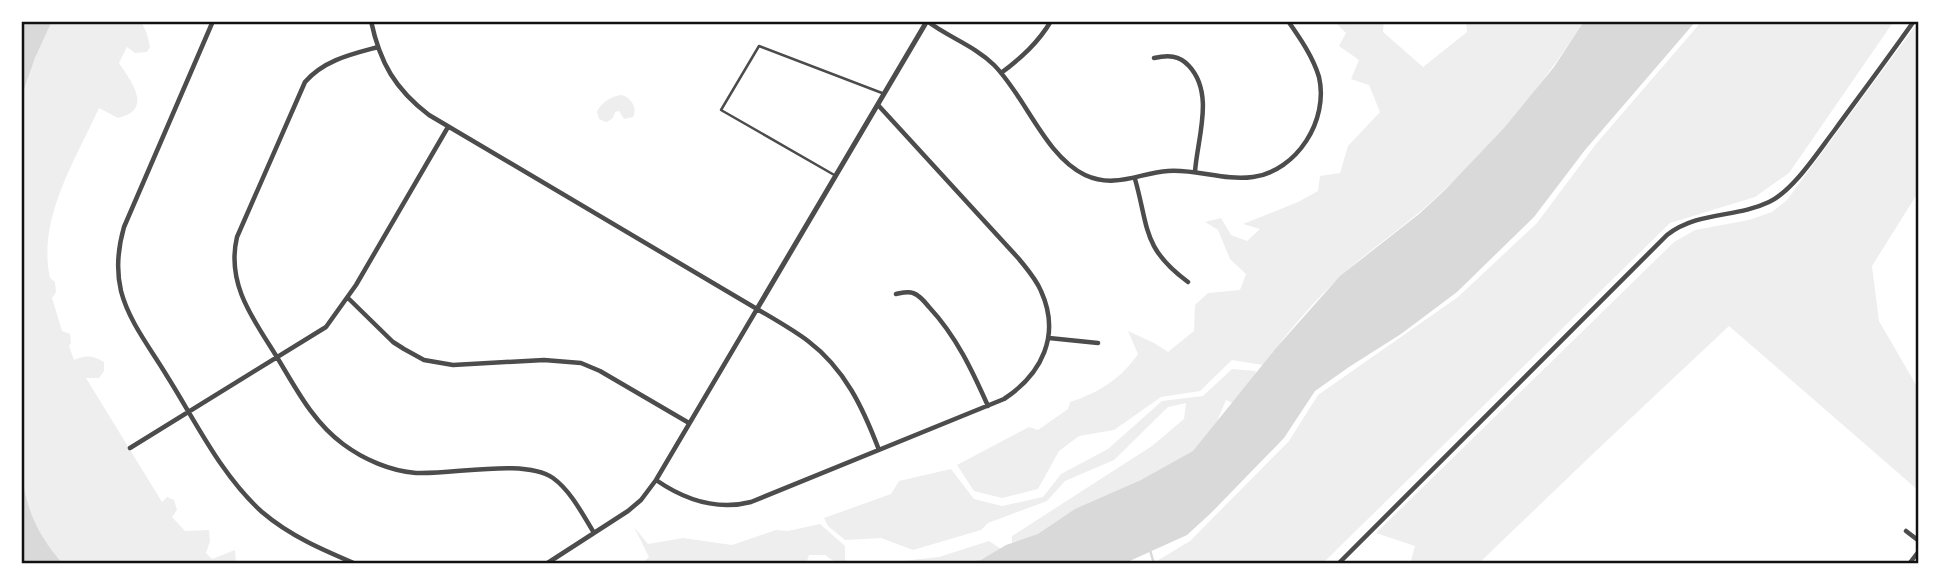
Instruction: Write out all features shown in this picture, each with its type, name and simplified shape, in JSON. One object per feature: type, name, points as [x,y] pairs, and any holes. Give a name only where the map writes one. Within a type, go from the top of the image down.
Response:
[{"type":"street","points":[[213,21],[124,228],[119,250],[120,285],[126,307],[232,478],[263,512],[294,534],[356,564]]},
{"type":"street","points":[[372,21],[385,65],[412,102],[448,127],[809,342],[841,373],[861,405],[879,450]]},
{"type":"street","points":[[546,564],[628,511],[641,500],[656,480],[927,21],[993,64],[1053,147],[1074,169],[1086,176],[1118,181],[1168,171],[1230,178],[1262,175],[1294,156],[1308,138],[1317,120],[1320,83],[1311,57],[1288,21]]},
{"type":"street","points":[[1001,73],[1027,53],[1051,21]]},
{"type":"street","points":[[1338,564],[1667,235],[1686,223],[1768,203],[1784,192],[1816,155],[1913,21]]},
{"type":"street","points":[[378,47],[326,64],[312,73],[305,82],[237,237],[235,273],[241,297],[315,417],[343,444],[386,466],[414,473],[514,469],[539,471],[563,486],[594,533]]},
{"type":"street","points":[[1154,58],[1166,55],[1178,57],[1190,67],[1200,86],[1203,109],[1195,172]]},
{"type":"street","points":[[656,480],[695,501],[706,504],[742,504],[778,492],[1004,399],[1026,383],[1042,358],[1049,338],[1049,316],[1035,280],[1019,259],[878,105]]},
{"type":"street","points":[[130,448],[326,327],[348,298],[448,127]]},
{"type":"street","points":[[1135,179],[1147,232],[1153,246],[1167,265],[1188,282]]},
{"type":"street","points":[[896,294],[912,292],[935,313],[960,347],[988,406]]},
{"type":"street","points":[[348,298],[393,341],[424,360],[453,365],[544,360],[581,363],[600,371],[690,423]]},
{"type":"street","points":[[1049,338],[1098,343]]},
{"type":"street","points":[[1906,531],[1919,541]]},
{"type":"street","points":[[1909,564],[1919,551]]},
{"type":"lane","points":[[836,176],[721,110],[752,57],[759,46],[885,94]]},
{"type":"shaded area","points":[[21,21],[52,21],[21,98]]},
{"type":"shaded area","points":[[52,21],[141,21],[150,47],[147,52],[135,53],[127,47],[119,63],[136,94],[135,109],[118,118],[99,108],[53,212],[47,256],[50,278],[55,282],[56,292],[52,298],[62,331],[70,334],[69,346],[74,360],[89,356],[104,362],[104,371],[99,378],[86,378],[162,502],[167,497],[174,500],[177,510],[172,517],[185,531],[209,530],[210,541],[206,553],[212,559],[235,550],[236,564],[63,564],[51,550],[33,518],[21,478],[21,98]]},
{"type":"shaded area","points":[[1334,21],[1384,21],[1383,32],[1423,67],[1467,32],[1466,21],[1584,21],[1536,89],[1482,153],[1430,203],[1330,287],[1263,365],[1232,360],[1200,391],[1161,397],[1114,430],[1079,436],[1059,451],[1038,489],[1002,498],[974,491],[957,465],[1029,427],[1038,430],[1068,409],[1070,402],[1090,394],[1116,378],[1138,354],[1128,331],[1168,352],[1194,331],[1195,305],[1208,293],[1240,290],[1246,274],[1230,259],[1218,230],[1205,222],[1221,218],[1231,235],[1247,241],[1260,229],[1243,224],[1318,191],[1320,176],[1340,173],[1348,146],[1380,112],[1369,85],[1351,79],[1359,60],[1339,46],[1346,33]]},
{"type":"shaded area","points":[[1584,21],[1696,21],[1585,150],[1534,217],[1457,292],[1401,334],[1315,391],[1284,438],[1187,535],[1123,564],[959,564],[981,560],[1006,545],[1038,534],[1075,509],[1141,480],[1193,451],[1276,348],[1340,276],[1419,214],[1504,128],[1554,67]]},
{"type":"shaded area","points":[[1702,21],[1894,21],[1789,173],[1755,197],[1670,223],[1322,564],[1152,564],[1190,541],[1289,441],[1318,395],[1458,297],[1537,223],[1596,144]]},
{"type":"shaded area","points":[[1919,21],[1919,191],[1872,266],[1879,321],[1919,390],[1919,491],[1729,326],[1478,564],[1410,564],[1415,546],[1376,533],[1674,242],[1695,230],[1749,220],[1772,212],[1787,200]]},
{"type":"shaded area","points":[[621,95],[633,103],[633,117],[624,119],[619,111],[606,122],[599,119],[597,112],[601,106],[610,98]]},
{"type":"shaded area","points":[[1232,369],[1256,371],[1253,382],[1235,404],[1226,400],[1213,431],[1195,452],[1012,549],[1012,536],[1152,446],[1184,419],[1186,403],[1168,407],[1114,460],[1065,481],[1047,501],[988,523],[981,530],[913,550],[881,538],[845,540],[828,526],[824,518],[891,494],[899,481],[951,469],[974,499],[1002,506],[1043,497],[1061,474],[1108,449],[1162,401],[1203,396]]},
{"type":"shaded area","points":[[21,478],[37,526],[63,564],[21,564]]},
{"type":"shaded area","points":[[820,524],[845,546],[845,559],[849,564],[838,564],[825,555],[809,555],[806,564],[776,564],[774,561],[772,564],[641,564],[649,557],[634,527],[648,544],[683,538],[732,545],[776,530],[788,531]]},
{"type":"shaded area","points":[[989,541],[1001,549],[977,563],[896,564],[939,557]]},
{"type":"waterway","points":[[1150,550],[1154,564]]}]
